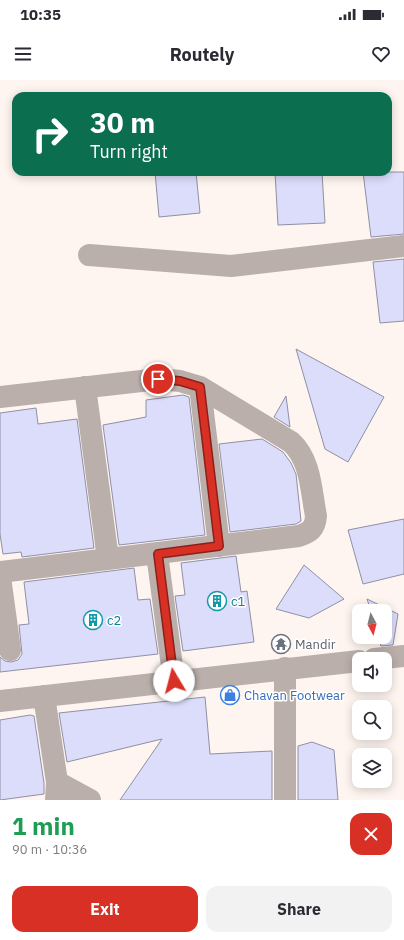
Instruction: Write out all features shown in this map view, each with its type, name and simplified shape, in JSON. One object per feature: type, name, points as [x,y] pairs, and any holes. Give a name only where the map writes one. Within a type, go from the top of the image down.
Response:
[{"type":"street","points":[[89,255],[231,266],[340,252],[404,246]]},
{"type":"street","points":[[0,397],[158,379],[180,381],[200,387],[291,442],[300,450],[304,458],[316,516],[315,525],[310,532],[299,536],[0,572]]},
{"type":"street","points":[[85,387],[108,559]]},
{"type":"street","points":[[200,387],[219,546]]},
{"type":"street","points":[[158,554],[174,681]]},
{"type":"street","points":[[0,577],[10,650]]},
{"type":"street","points":[[392,657],[404,656]]},
{"type":"street","points":[[0,701],[352,661]]},
{"type":"street","points":[[285,668],[285,800]]},
{"type":"street","points":[[44,696],[57,791],[90,800]]},
{"type":"building","points":[[392,172],[404,172],[404,234],[371,237],[363,176],[392,176]]},
{"type":"building","points":[[155,176],[196,176],[200,213],[159,217]]},
{"type":"building","points":[[275,176],[322,176],[325,223],[278,225]]},
{"type":"building","points":[[404,259],[404,321],[380,323],[373,262]]},
{"type":"building","points":[[296,349],[384,397],[348,462],[325,449]]},
{"type":"building","points":[[183,395],[189,397],[205,535],[119,545],[103,425],[146,417],[146,400]]},
{"type":"building","points":[[286,396],[290,427],[274,417]]},
{"type":"building","points":[[36,408],[38,424],[77,419],[94,548],[22,557],[21,552],[3,554],[0,534],[0,413]]},
{"type":"building","points":[[262,439],[283,452],[291,463],[296,474],[301,521],[296,524],[230,532],[219,444]]},
{"type":"building","points":[[404,519],[404,574],[363,584],[348,530]]},
{"type":"building","name":"c1","points":[[236,556],[241,592],[247,591],[254,642],[183,651],[175,596],[185,595],[181,563]]},
{"type":"building","points":[[304,565],[344,599],[309,618],[276,609]]},
{"type":"building","name":"c2","points":[[134,568],[138,600],[150,599],[158,654],[0,672],[0,657],[5,661],[11,662],[18,660],[22,654],[19,625],[29,624],[24,582]]},
{"type":"building","points":[[367,599],[377,604],[369,604]]},
{"type":"building","points":[[392,611],[398,614],[393,645],[381,646],[380,644],[392,644]]},
{"type":"building","points":[[205,697],[210,754],[272,751],[272,800],[120,800],[162,739],[67,762],[59,713]]},
{"type":"building","points":[[30,715],[34,716],[44,783],[44,794],[0,800],[0,720]]},
{"type":"building","points":[[312,742],[334,750],[338,800],[298,800],[298,746]]},
{"type":"place","name":"c1","points":[[217,601]]},
{"type":"place","name":"c2","points":[[93,620]]},
{"type":"place","name":"Mandir","points":[[281,644]]},
{"type":"place","name":"Chavan Footwear","points":[[230,695]]},
{"type":"route","points":[[158,379],[180,381],[200,387],[219,546],[158,554],[174,681]]}]
